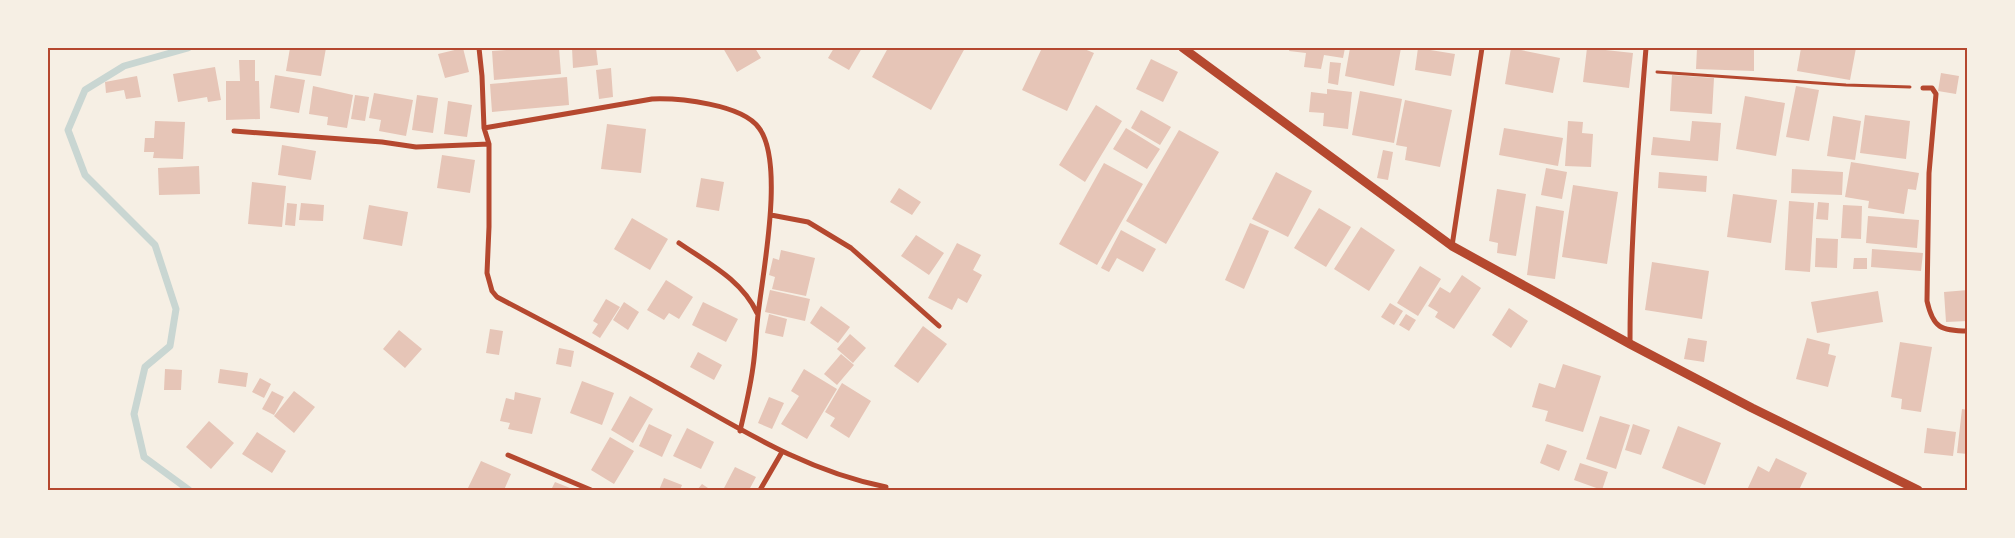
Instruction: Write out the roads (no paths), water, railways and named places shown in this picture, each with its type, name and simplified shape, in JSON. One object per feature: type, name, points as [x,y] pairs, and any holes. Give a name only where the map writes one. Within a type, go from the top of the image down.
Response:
[{"type":"street","points":[[479,48],[484,128],[489,144],[487,273],[492,291],[497,297],[661,384],[740,431],[782,452],[853,480],[886,486]]},
{"type":"street","points":[[1183,48],[1452,246],[1630,344],[1752,408],[1918,490]]},
{"type":"street","points":[[1452,246],[1482,48]]},
{"type":"street","points":[[1630,344],[1630,281],[1634,198],[1646,48]]},
{"type":"street","points":[[1924,88],[1932,88],[1936,94],[1929,173],[1927,301],[1933,320],[1940,328],[1968,331]]},
{"type":"street","points":[[484,128],[652,99],[672,98],[698,101],[751,119],[766,139],[770,160],[771,214],[753,368],[740,431]]},
{"type":"street","points":[[234,131],[382,142],[416,147],[489,144]]},
{"type":"street","points":[[771,214],[808,222],[851,248],[939,326]]},
{"type":"street","points":[[679,243],[732,279],[744,292],[758,314]]},
{"type":"street","points":[[760,490],[782,452]]},
{"type":"street","points":[[508,455],[587,490]]},
{"type":"waterway","points":[[188,48],[124,66],[85,90],[68,130],[85,175],[155,245],[176,309],[170,346],[145,367],[134,414],[144,457],[189,490]]}]
